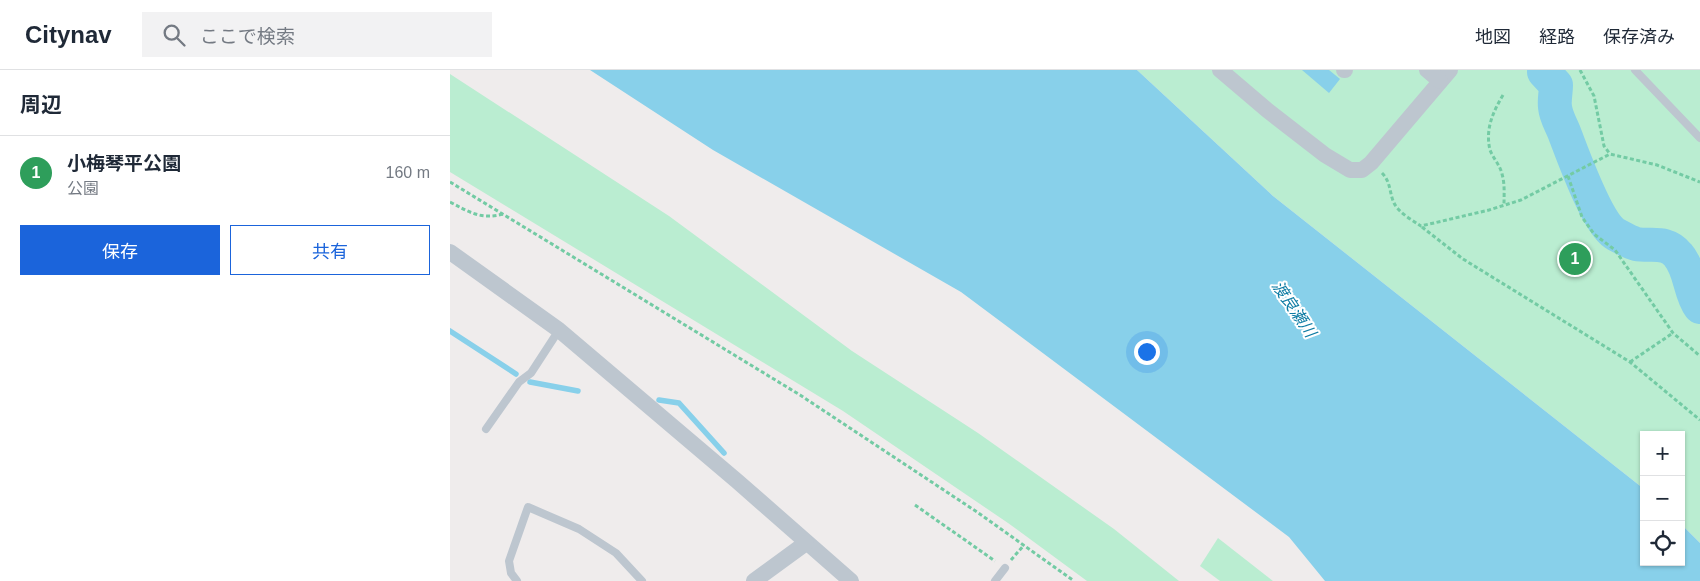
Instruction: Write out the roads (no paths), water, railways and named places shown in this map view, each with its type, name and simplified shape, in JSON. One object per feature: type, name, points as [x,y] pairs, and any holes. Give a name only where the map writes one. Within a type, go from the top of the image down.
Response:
[{"type":"street","points":[[1220,70],[1267,110],[1325,155],[1350,170],[1362,170],[1371,163],[1445,76],[1427,70]]},
{"type":"street","points":[[450,252],[559,330],[729,474],[851,581]]},
{"type":"street","points":[[754,581],[806,543]]},
{"type":"lane","points":[[1635,70],[1700,138]]},
{"type":"lane","points":[[486,429],[519,382],[530,373],[559,330]]},
{"type":"lane","points":[[517,581],[511,573],[509,561],[528,507],[579,530],[616,553],[642,581]]},
{"type":"lane","points":[[996,581],[1007,565]]},
{"type":"water","name":"渡良瀬川","points":[[590,70],[1137,70],[1273,196],[1640,486],[1640,566],[1685,566],[1685,528],[1700,543],[1700,581],[1325,581],[1289,537],[961,292],[713,150]]},
{"type":"water","points":[[1302,70],[1329,70],[1340,79],[1329,93]]},
{"type":"waterway","points":[[1544,72],[1556,85],[1556,114],[1600,216],[1615,234],[1628,241],[1642,245],[1664,246],[1673,250],[1685,267],[1696,301],[1700,307]]},
{"type":"waterway","points":[[450,331],[516,374]]},
{"type":"waterway","points":[[530,382],[578,391]]},
{"type":"waterway","points":[[659,400],[679,403],[724,453]]},
{"type":"place","name":"小梅琴平公園","points":[[1575,259]]}]
